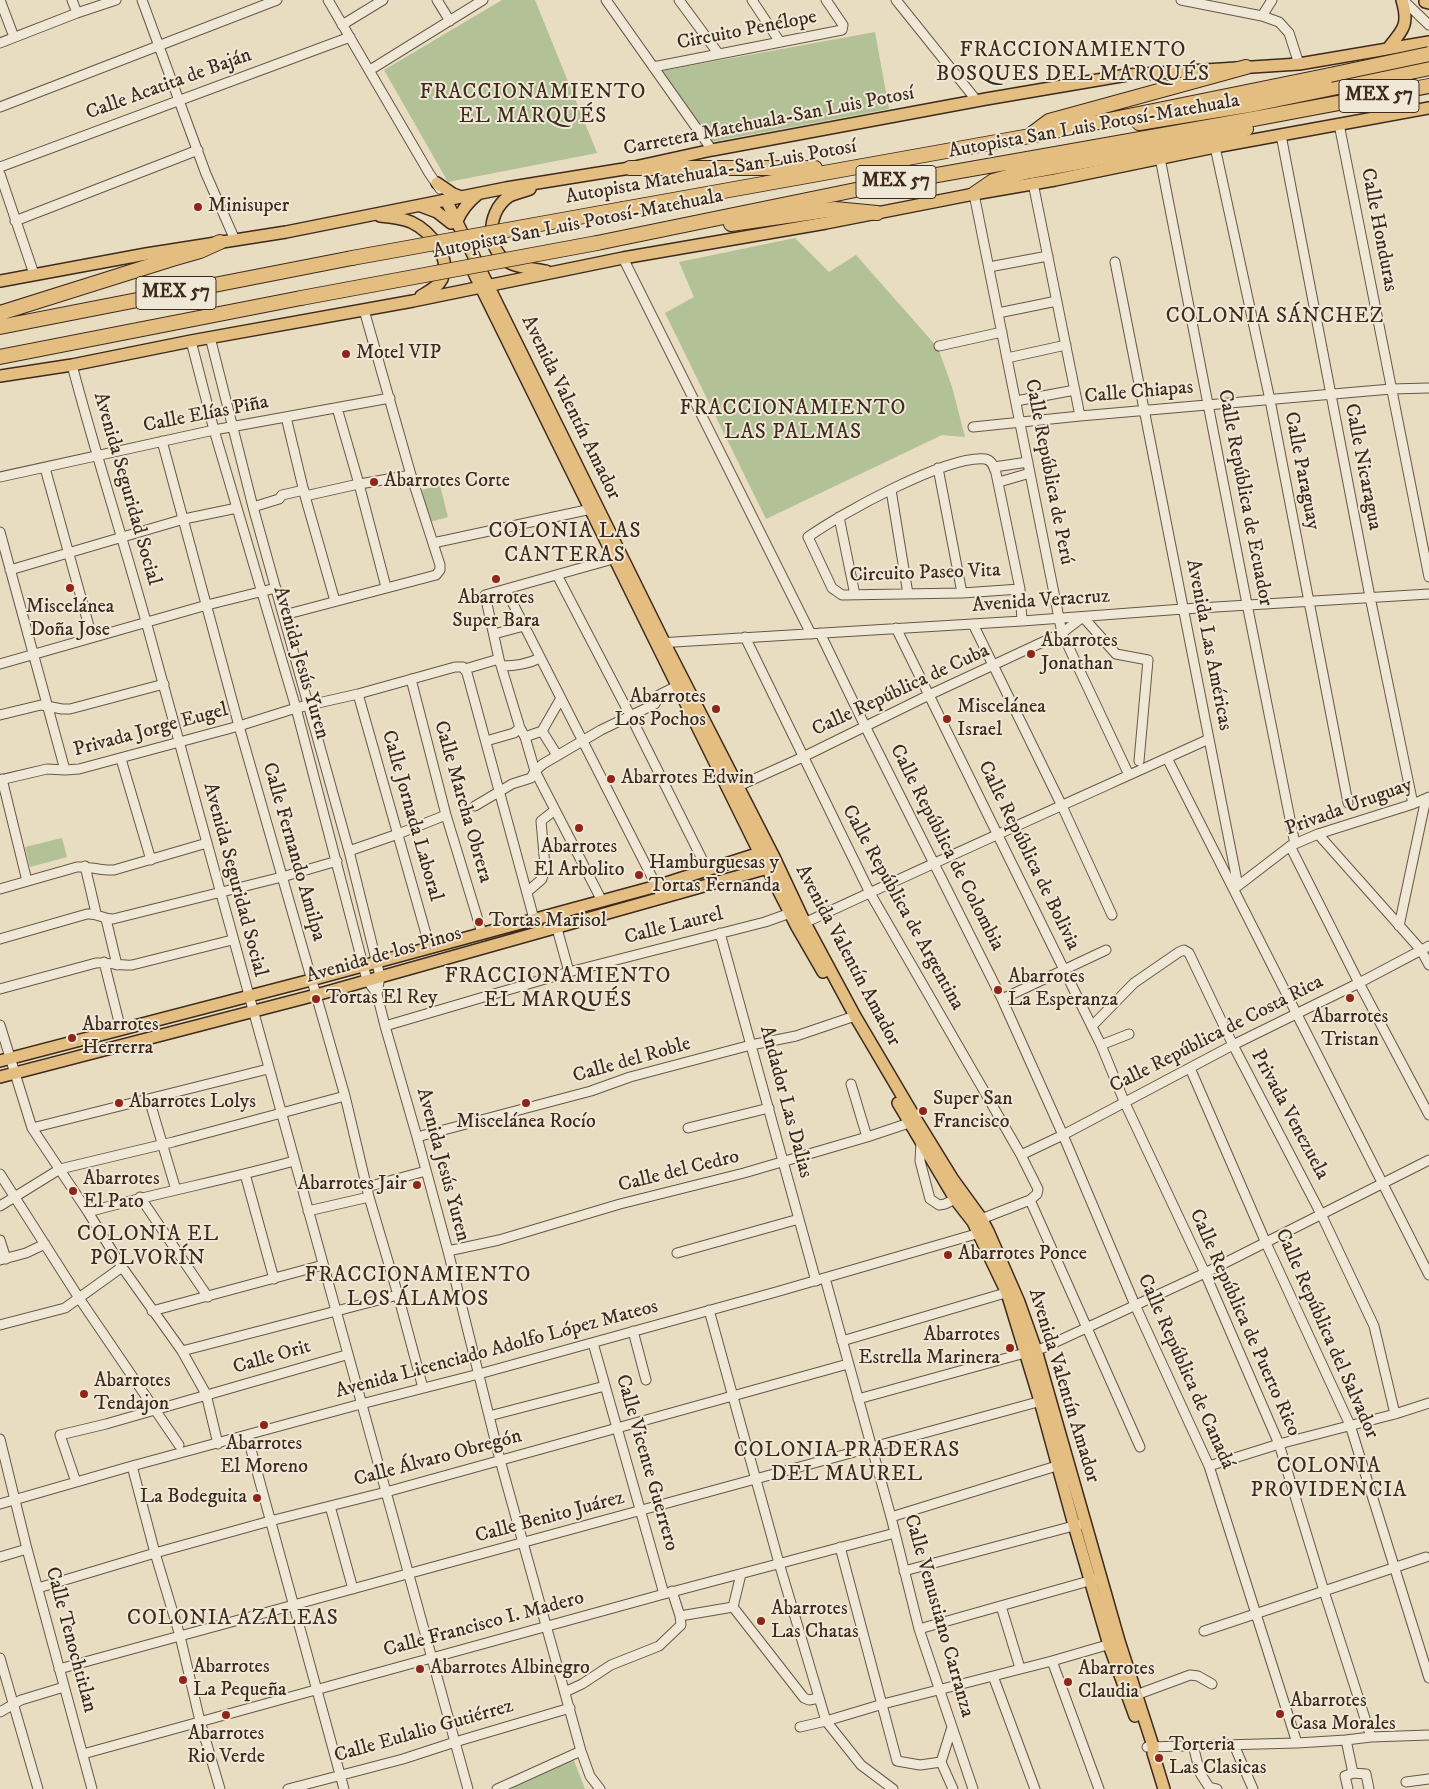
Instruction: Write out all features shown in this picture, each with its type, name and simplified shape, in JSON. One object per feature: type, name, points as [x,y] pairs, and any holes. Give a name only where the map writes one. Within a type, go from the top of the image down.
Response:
[{"type":"highway","name":"MEX 57","points":[[1193,109],[1429,54]]},
{"type":"highway","points":[[1036,134],[1049,121],[1246,67]]},
{"type":"highway","points":[[1193,109],[1255,104],[1429,68]]},
{"type":"highway","name":"MEX 57","points":[[1205,139],[1328,106],[1429,86]]},
{"type":"highway","name":"Autopista Matehuala-San Luis Potosí","points":[[0,327],[352,258],[1036,134],[1069,134],[1193,109]]},
{"type":"highway","points":[[974,194],[993,181],[1025,172],[1205,139]]},
{"type":"highway","name":"Autopista San Luis Potosí-Matehuala","points":[[0,358],[301,298],[597,244],[665,228],[875,186],[1205,139]]},
{"type":"highway","points":[[630,168],[853,168]]},
{"type":"highway","points":[[665,228],[692,229],[835,210],[877,213]]},
{"type":"highway","points":[[0,313],[200,251],[220,242]]},
{"type":"main road","points":[[1389,48],[1405,24],[1406,12],[1403,0]]},
{"type":"main road","name":"Carretera Matehuala-San Luis Potosí","points":[[0,280],[286,232],[366,215],[630,168],[712,150],[977,101],[1146,73],[1299,64],[1429,42]]},
{"type":"main road","points":[[1407,45],[1417,48],[1429,59]]},
{"type":"main road","points":[[1414,110],[1429,98]]},
{"type":"main road","points":[[0,376],[72,365],[190,340],[413,301],[624,258],[1033,183],[1160,158],[1205,139],[1282,135],[1429,108]]},
{"type":"main road","points":[[553,181],[509,197],[499,207],[492,220],[492,238],[497,253],[511,264],[553,272]]},
{"type":"main road","points":[[461,197],[436,186],[432,198],[423,205],[454,222],[478,194]]},
{"type":"main road","name":"Avenida Valentín Amador","points":[[443,201],[801,925],[913,1122],[952,1178],[977,1220],[1011,1292],[1031,1351],[1114,1643],[1164,1789]]},
{"type":"main road","points":[[366,215],[412,222],[428,234],[440,250],[444,270],[442,279],[435,288],[413,301]]},
{"type":"main road","points":[[115,365],[129,354]]},
{"type":"main road","name":"Avenida Valentín Amador","points":[[660,643],[677,686],[733,788]]},
{"type":"main road","name":"Avenida de los Pinos","points":[[5,1059],[482,934],[657,886],[765,852]]},
{"type":"main road","name":"Avenida de los Pinos","points":[[0,1077],[316,995],[773,867]]},
{"type":"main road","name":"Avenida Valentín Amador","points":[[913,1122],[921,1142],[955,1199],[977,1220]]},
{"type":"main road","name":"Avenida Valentín Amador","points":[[1114,1643],[1136,1695],[1151,1749]]},
{"type":"street","points":[[0,0],[14,37]]},
{"type":"street","points":[[72,0],[76,13]]},
{"type":"street","points":[[0,43],[76,13],[116,0]]},
{"type":"street","points":[[142,0],[198,150],[235,240]]},
{"type":"street","points":[[0,107],[160,47],[277,0]]},
{"type":"street","name":"Avenida Valentín Amador","points":[[328,0],[429,173],[443,201]]},
{"type":"street","points":[[342,25],[384,0]]},
{"type":"street","points":[[437,0],[450,21]]},
{"type":"street","points":[[370,70],[483,0]]},
{"type":"street","points":[[606,0],[712,150]]},
{"type":"street","points":[[679,0],[718,53]]},
{"type":"street","points":[[752,0],[780,42]]},
{"type":"street","name":"Circuito Penélope","points":[[653,67],[842,30],[843,24],[826,0]]},
{"type":"street","points":[[896,0],[977,101]]},
{"type":"street","points":[[1184,0],[1262,16],[1279,22],[1289,34],[1299,64]]},
{"type":"street","points":[[1262,16],[1272,0]]},
{"type":"street","points":[[1403,0],[1429,25]]},
{"type":"street","name":"Calle Acatita de Baján","points":[[0,167],[350,37]]},
{"type":"street","name":"Calle Honduras","points":[[1339,124],[1429,577]]},
{"type":"street","name":"Calle Nicaragua","points":[[1282,135],[1370,597],[1413,804]]},
{"type":"street","name":"Calle Paraguay","points":[[1205,139],[1270,400],[1348,803]]},
{"type":"street","points":[[15,221],[198,150]]},
{"type":"street","name":"Calle República de Ecuador","points":[[1160,158],[1293,845],[1359,983],[1429,1114]]},
{"type":"street","points":[[0,174],[34,274]]},
{"type":"street","points":[[1033,183],[1080,416]]},
{"type":"street","name":"Calle República de Perú","points":[[974,194],[1062,633],[1129,776]]},
{"type":"street","points":[[989,267],[1048,256]]},
{"type":"street","name":"Calle República de Colombia","points":[[624,258],[1002,999],[1063,1135]]},
{"type":"street","name":"Avenida Las Américas","points":[[1115,262],[1236,888]]},
{"type":"street","points":[[998,313],[1057,301]]},
{"type":"street","points":[[284,615],[436,575],[440,570],[364,310]]},
{"type":"street","points":[[939,346],[1002,332]]},
{"type":"street","name":"Avenida Jesús Yuren","points":[[210,337],[253,507],[349,851],[380,976],[377,994]]},
{"type":"street","name":"Avenida Jesús Yuren","points":[[190,340],[214,430],[296,708],[367,980],[377,994],[417,1137],[448,1251],[500,1460],[565,1692],[590,1776],[600,1789]]},
{"type":"street","points":[[1007,358],[1066,345]]},
{"type":"street","name":"Avenida Seguridad Social","points":[[72,365],[147,622],[232,940],[336,1312],[346,1355],[410,1574],[431,1659],[468,1789]]},
{"type":"street","name":"Calle Chiapas","points":[[973,427],[1331,394],[1429,388]]},
{"type":"street","points":[[1016,401],[1075,390]]},
{"type":"street","name":"Calle Elías Piña","points":[[0,477],[162,440],[390,398]]},
{"type":"street","points":[[336,408],[359,484],[386,587]]},
{"type":"street","points":[[286,417],[335,601]]},
{"type":"street","name":"Calle Fernando Amilpa","points":[[162,440],[282,877],[345,1096],[369,1197],[423,1388]]},
{"type":"street","name":"Circuito Paseo Vita","points":[[1020,589],[842,595],[832,588],[808,537],[840,517],[938,468],[985,459],[994,467],[999,482],[1020,589],[1022,621]]},
{"type":"street","points":[[994,467],[1028,462]]},
{"type":"street","points":[[45,468],[92,637]]},
{"type":"street","points":[[938,468],[962,592]]},
{"type":"street","points":[[999,482],[1030,473]]},
{"type":"street","points":[[253,507],[279,499],[282,495],[305,493],[411,475]]},
{"type":"street","points":[[891,490],[908,594]]},
{"type":"street","points":[[10,570],[184,519],[237,508]]},
{"type":"street","points":[[433,543],[595,508]]},
{"type":"street","points":[[840,517],[855,595]]},
{"type":"street","points":[[0,532],[65,770]]},
{"type":"street","points":[[602,901],[535,771],[500,662],[485,595],[618,558]]},
{"type":"street","points":[[557,575],[707,869]]},
{"type":"street","points":[[0,664],[207,605],[276,588]]},
{"type":"street","points":[[506,590],[663,898]]},
{"type":"street","name":"Avenida Veracruz","points":[[660,643],[1083,617],[1247,604],[1429,594]]},
{"type":"street","points":[[1083,617],[1116,654],[1148,660],[1139,761]]},
{"type":"street","name":"Calle República de Cuba","points":[[733,788],[803,757],[864,726],[1062,633],[1083,617]]},
{"type":"street","points":[[973,624],[1062,806],[1112,915]]},
{"type":"street","points":[[494,634],[524,626]]},
{"type":"street","name":"Calle República de Bolivia","points":[[896,628],[1092,1026],[1124,1101]]},
{"type":"street","name":"Calle República de Argentina","points":[[745,638],[870,894],[1021,1155],[1038,1189],[1037,1194],[1030,1200]]},
{"type":"street","points":[[534,919],[486,741],[464,668],[500,662],[514,666],[531,663],[540,658]]},
{"type":"street","name":"Privada Jorge Eugel","points":[[1,780],[46,769],[79,770],[240,726],[296,708],[358,694],[455,667],[464,668]]},
{"type":"street","name":"Calle Marcha Obrera","points":[[411,679],[446,815],[482,934]]},
{"type":"street","points":[[0,715],[34,706],[70,709],[164,684]]},
{"type":"street","points":[[475,806],[512,784],[531,778],[535,771],[557,755],[630,715],[655,704],[659,695],[677,686]]},
{"type":"street","name":"Calle Jornada Laboral","points":[[358,694],[430,948]]},
{"type":"street","points":[[525,737],[542,731],[561,698]]},
{"type":"street","points":[[486,741],[514,733],[520,728]]},
{"type":"street","points":[[542,731],[557,755]]},
{"type":"street","points":[[801,925],[998,833],[1129,776],[1208,738]]},
{"type":"street","points":[[1167,758],[1236,888],[1295,1014],[1429,1275]]},
{"type":"street","points":[[122,759],[151,860]]},
{"type":"street","points":[[1,780],[27,881]]},
{"type":"street","points":[[1399,926],[1427,802]]},
{"type":"street","name":"Privada Uruguay","points":[[1236,888],[1293,845],[1318,834],[1413,804],[1427,802]]},
{"type":"street","points":[[527,892],[542,880],[545,866],[541,821],[555,810]]},
{"type":"street","points":[[349,851],[446,815]]},
{"type":"street","points":[[1318,834],[1399,926],[1425,948],[1429,965]]},
{"type":"street","points":[[0,889],[77,867],[85,866],[107,871],[207,843]]},
{"type":"street","points":[[0,939],[87,914],[96,913],[106,919],[113,918],[282,877],[336,861]]},
{"type":"street","points":[[85,866],[96,913]]},
{"type":"street","name":"Calle Laurel","points":[[385,1026],[569,972],[765,922],[794,911]]},
{"type":"street","points":[[553,914],[569,972]]},
{"type":"street","points":[[106,919],[117,965]]},
{"type":"street","name":"Andador Las Dalias","points":[[720,933],[799,1219],[820,1279]]},
{"type":"street","points":[[0,989],[96,963],[132,965],[232,940]]},
{"type":"street","name":"Calle República de Costa Rica","points":[[1021,1155],[1063,1135],[1233,1044],[1359,983],[1425,948]]},
{"type":"street","points":[[1002,999],[1106,950]]},
{"type":"street","name":"Privada Venezuela","points":[[1092,1026],[1134,983],[1179,952],[1184,950],[1189,953],[1233,1044],[1321,1214],[1374,1326],[1395,1414]]},
{"type":"street","points":[[104,962],[121,1030]]},
{"type":"street","name":"Calle del Roble","points":[[417,1137],[591,1091],[630,1077],[796,1036],[852,1017]]},
{"type":"street","points":[[0,1025],[5,1059],[14,1073],[32,1128],[122,1267],[182,1351],[206,1394],[218,1444]]},
{"type":"street","points":[[1101,1045],[1129,1034]]},
{"type":"street","name":"Calle República del Salvador","points":[[1190,1068],[1266,1242],[1350,1425],[1429,1678]]},
{"type":"street","points":[[32,1128],[268,1069]]},
{"type":"street","points":[[851,1084],[867,1138]]},
{"type":"street","points":[[0,1206],[60,1169],[345,1096]]},
{"type":"street","points":[[149,1099],[176,1190]]},
{"type":"street","name":"Calle República de Puerto Rico","points":[[1124,1101],[1205,1273],[1279,1444],[1371,1737]]},
{"type":"street","points":[[688,1128],[769,1108]]},
{"type":"street","name":"Calle del Cedro","points":[[448,1251],[517,1236],[620,1204],[784,1162],[867,1138],[913,1122]]},
{"type":"street","name":"Calle República de Canadá","points":[[1063,1135],[1135,1305],[1209,1466],[1297,1743]]},
{"type":"street","points":[[921,1142],[920,1161],[930,1199],[939,1205],[955,1199]]},
{"type":"street","points":[[858,1398],[1031,1351],[1205,1273],[1429,1160]]},
{"type":"street","points":[[88,1212],[294,1161]]},
{"type":"street","points":[[367,1187],[426,1171]]},
{"type":"street","points":[[0,1174],[79,1298],[179,1444]]},
{"type":"street","points":[[245,1174],[274,1279]]},
{"type":"street","points":[[308,1211],[369,1197]]},
{"type":"street","points":[[140,1198],[208,1297]]},
{"type":"street","points":[[977,1220],[1030,1200],[1140,1447]]},
{"type":"street","points":[[677,1253],[799,1219]]},
{"type":"street","name":"Avenida Licenciado Adolfo López Mateos","points":[[0,1504],[132,1466],[593,1343],[983,1232]]},
{"type":"street","points":[[0,1240],[3,1260],[26,1253],[45,1244]]},
{"type":"street","points":[[152,1311],[323,1265]]},
{"type":"street","points":[[0,1325],[66,1308],[122,1267]]},
{"type":"street","name":"Calle Venustiano Carranza","points":[[820,1279],[842,1341],[891,1517],[919,1629],[973,1789]]},
{"type":"street","points":[[842,1341],[1011,1292]]},
{"type":"street","points":[[182,1351],[398,1295]]},
{"type":"street","points":[[709,1310],[779,1563],[826,1721],[861,1765],[893,1789]]},
{"type":"street","points":[[633,1331],[646,1380]]},
{"type":"street","name":"Calle Vicente Guerrero","points":[[593,1343],[668,1593],[680,1616]]},
{"type":"street","name":"Calle Orit","points":[[76,1482],[60,1435],[106,1424],[346,1355]]},
{"type":"street","name":"Calle Álvaro Obregón","points":[[38,1588],[270,1521],[386,1492],[848,1364]]},
{"type":"street","points":[[489,1416],[605,1386]]},
{"type":"street","name":"Calle Benito Juárez","points":[[59,1669],[1045,1400]]},
{"type":"street","points":[[1209,1466],[1279,1444],[1395,1414],[1429,1403]]},
{"type":"street","points":[[247,1435],[344,1789]]},
{"type":"street","name":"Calle Tenochtitlan","points":[[0,1439],[27,1549],[92,1789]]},
{"type":"street","points":[[891,1517],[1063,1464]]},
{"type":"street","points":[[132,1466],[155,1553],[180,1636],[200,1721],[220,1789]]},
{"type":"street","points":[[330,1506],[353,1589]]},
{"type":"street","points":[[904,1571],[1079,1524]]},
{"type":"street","name":"Calle Francisco I. Madero","points":[[83,1754],[668,1593],[895,1533]]},
{"type":"street","points":[[840,1547],[897,1761],[920,1765],[941,1762]]},
{"type":"street","points":[[0,1557],[27,1549]]},
{"type":"street","points":[[1204,1631],[1426,1557]]},
{"type":"street","points":[[733,1607],[741,1574]]},
{"type":"street","points":[[919,1629],[1096,1579]]},
{"type":"street","points":[[1002,1606],[1020,1668]]},
{"type":"street","points":[[733,1607],[804,1698],[810,1700],[819,1698]]},
{"type":"street","points":[[565,1692],[582,1684],[611,1665],[659,1646],[681,1625],[680,1616],[733,1607]]},
{"type":"street","points":[[800,1727],[1114,1643]]},
{"type":"street","points":[[0,1658],[38,1789]]},
{"type":"street","points":[[1052,1661],[1099,1789]]},
{"type":"street","points":[[1136,1695],[1190,1675],[1198,1676],[1212,1684]]},
{"type":"street","points":[[993,1676],[1035,1789]]},
{"type":"street","points":[[0,1712],[21,1700],[64,1687]]},
{"type":"street","name":"Calle Eulalio Gutiérrez","points":[[288,1789],[403,1759],[570,1708]]},
{"type":"street","points":[[952,1727],[941,1762],[953,1789]]},
{"type":"street","points":[[1151,1749],[1193,1745],[1297,1743],[1371,1737],[1429,1735]]},
{"type":"street","points":[[1346,1740],[1353,1773]]},
{"type":"street","points":[[1193,1745],[1200,1773],[1209,1787],[1217,1789]]},
{"type":"street","points":[[1234,1745],[1252,1789]]},
{"type":"street","points":[[498,1789],[582,1751]]},
{"type":"street","points":[[1348,1789],[1345,1776],[1353,1773],[1366,1774],[1369,1789]]},
{"type":"street","points":[[1406,1782],[1429,1779]]},
{"type":"green space","points":[[502,0],[535,0],[597,153],[448,182],[384,70]]},
{"type":"green space","points":[[875,32],[889,109],[711,142],[661,71]]},
{"type":"green space","points":[[795,238],[829,272],[856,255],[938,348],[952,387],[965,437],[942,435],[766,519],[665,313],[694,297],[679,262]]},
{"type":"green space","points":[[440,485],[448,517],[430,522],[422,490]]},
{"type":"green space","points":[[62,838],[67,857],[30,867],[25,847]]},
{"type":"green space","points":[[573,1758],[585,1789],[506,1789]]},
{"type":"place","name":"Minisuper","points":[[198,207]]},
{"type":"place","name":"Motel VIP","points":[[346,354]]},
{"type":"place","name":"Abarrotes Corte","points":[[374,482]]},
{"type":"place","name":"Abarrotes Super Bara","points":[[496,579]]},
{"type":"place","name":"Miscelánea Doña Jose","points":[[70,588]]},
{"type":"place","name":"Abarrotes Jonathan","points":[[1031,654]]},
{"type":"place","name":"Abarrotes Los Pochos","points":[[716,709]]},
{"type":"place","name":"Miscelánea Israel","points":[[947,719]]},
{"type":"place","name":"Abarrotes Edwin","points":[[611,779]]},
{"type":"place","name":"Abarrotes El Arbolito","points":[[579,828]]},
{"type":"place","name":"Hamburguesas y Tortas Fernanda","points":[[639,875]]},
{"type":"place","name":"Tortas Marisol","points":[[479,922]]},
{"type":"place","name":"Abarrotes La Esperanza","points":[[998,990]]},
{"type":"place","name":"Abarrotes Tristan","points":[[1350,998]]},
{"type":"place","name":"Tortas El Rey","points":[[316,999]]},
{"type":"place","name":"Abarrotes Herrerra","points":[[72,1038]]},
{"type":"place","name":"Abarrotes Lolys","points":[[119,1103]]},
{"type":"place","name":"Miscelánea Rocío","points":[[526,1103]]},
{"type":"place","name":"Super San Francisco","points":[[923,1111]]},
{"type":"place","name":"Abarrotes Jair","points":[[417,1185]]},
{"type":"place","name":"Abarrotes El Pato","points":[[73,1191]]},
{"type":"place","name":"Abarrotes Ponce","points":[[948,1255]]},
{"type":"place","name":"Abarrotes Estrella Marinera","points":[[1010,1348]]},
{"type":"place","name":"Abarrotes Tendajon","points":[[84,1394]]},
{"type":"place","name":"Abarrotes El Moreno","points":[[264,1425]]},
{"type":"place","name":"La Bodeguita","points":[[257,1498]]},
{"type":"place","name":"Abarrotes Las Chatas","points":[[761,1621]]},
{"type":"place","name":"Abarrotes Albinegro","points":[[420,1669]]},
{"type":"place","name":"Abarrotes La Pequeña","points":[[183,1680]]},
{"type":"place","name":"Abarrotes Claudia","points":[[1068,1682]]},
{"type":"place","name":"Abarrotes Casa Morales","points":[[1280,1714]]},
{"type":"place","name":"Abarrotes Rio Verde","points":[[226,1715]]},
{"type":"place","name":"Torteria Las Clasicas","points":[[1159,1758]]},
{"type":"district","name":"FRACCIONAMIENTO BOSQUES DEL MARQUÉS","points":[[1073,64]]},
{"type":"district","name":"FRACCIONAMIENTO EL MARQUÉS","points":[[533,106]]},
{"type":"district","name":"COLONIA SÁNCHEZ","points":[[1275,318]]},
{"type":"district","name":"FRACCIONAMIENTO LAS PALMAS","points":[[793,422]]},
{"type":"district","name":"COLONIA LAS CANTERAS","points":[[565,545]]},
{"type":"district","name":"FRACCIONAMIENTO EL MARQUÉS","points":[[558,990]]},
{"type":"district","name":"COLONIA EL POLVORÍN","points":[[148,1248]]},
{"type":"district","name":"FRACCIONAMIENTO LOS ÁLAMOS","points":[[418,1289]]},
{"type":"district","name":"COLONIA PRADERAS DEL MAUREL","points":[[847,1464]]},
{"type":"district","name":"COLONIA PROVIDENCIA","points":[[1329,1480]]},
{"type":"district","name":"COLONIA AZALEAS","points":[[233,1620]]}]
